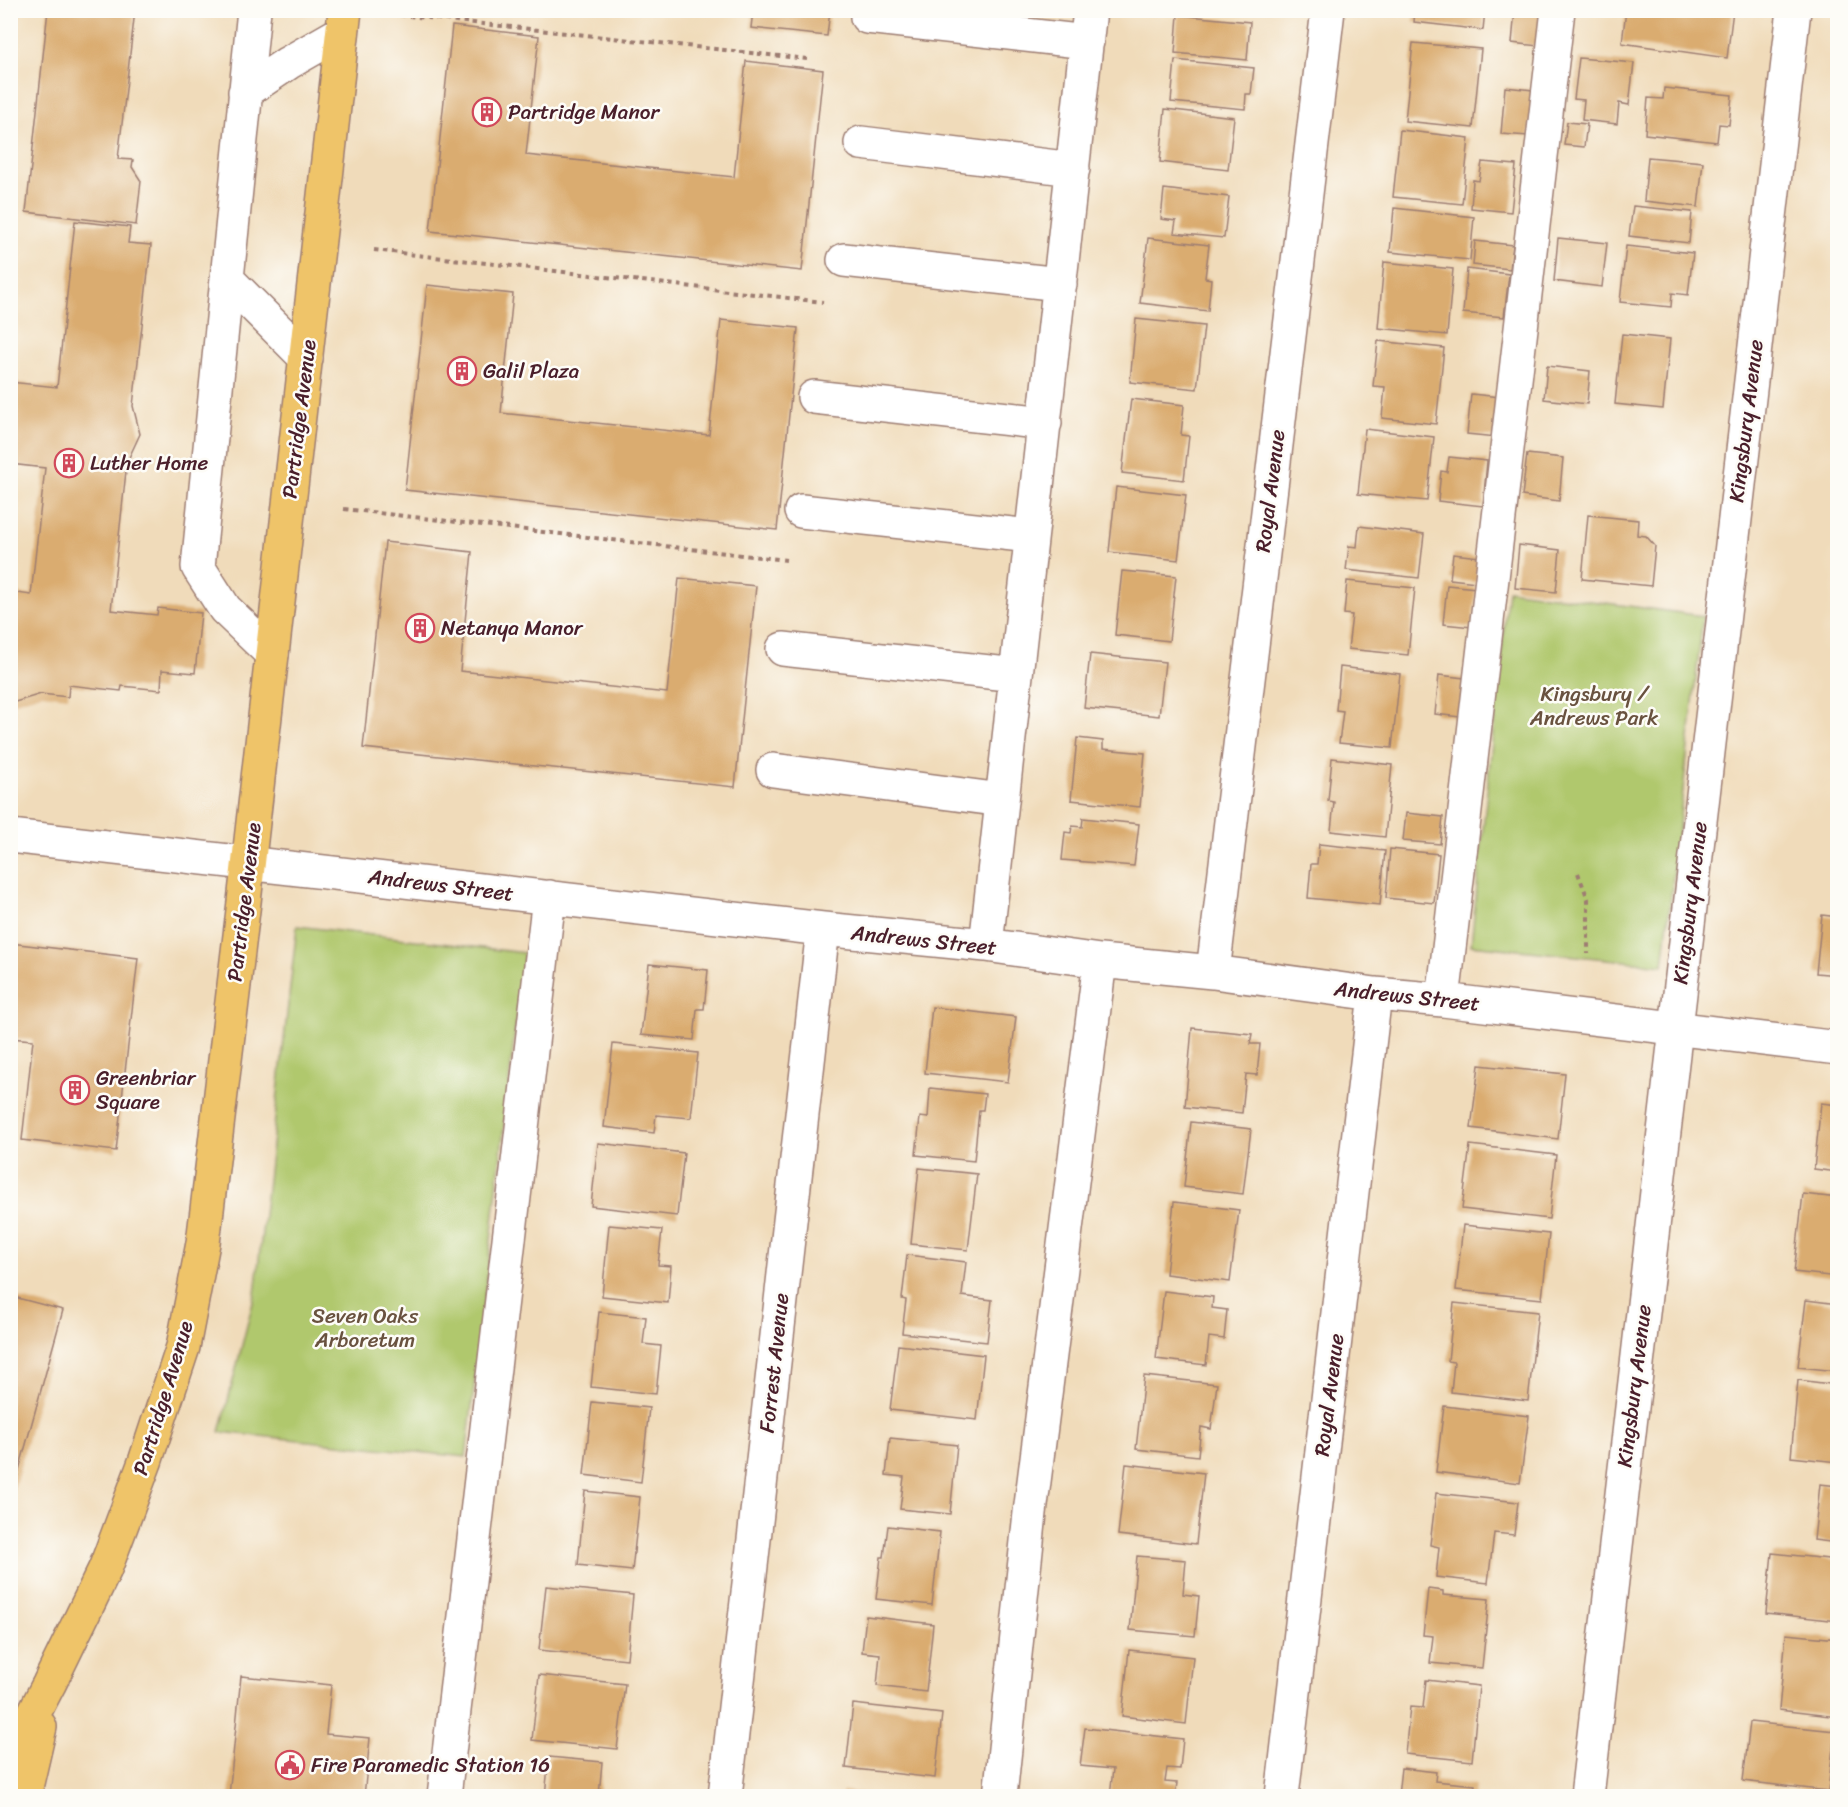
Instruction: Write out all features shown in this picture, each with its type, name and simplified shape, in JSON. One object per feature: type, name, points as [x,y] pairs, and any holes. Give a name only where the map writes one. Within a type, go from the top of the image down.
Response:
[{"type":"main road","name":"Partridge Avenue","points":[[10,1759],[105,1569],[146,1462],[183,1347],[203,1243],[344,21]]},
{"type":"main road","points":[[24,1797],[49,1684]]},
{"type":"street","points":[[254,10],[198,567],[225,609],[272,654]]},
{"type":"street","name":"Royal Avenue","points":[[1213,972],[1328,10]]},
{"type":"street","points":[[1443,1000],[1558,10]]},
{"type":"street","name":"Kingsbury Avenue","points":[[1587,1797],[1794,10]]},
{"type":"street","points":[[867,17],[1088,26],[986,945]]},
{"type":"street","points":[[245,92],[344,21]]},
{"type":"street","points":[[861,143],[1073,169]]},
{"type":"street","points":[[844,260],[1060,284]]},
{"type":"street","points":[[227,279],[306,358]]},
{"type":"street","points":[[814,397],[1045,423]]},
{"type":"street","points":[[801,511],[1031,536]]},
{"type":"street","points":[[783,649],[1016,675]]},
{"type":"street","points":[[773,770],[1002,800]]},
{"type":"street","name":"Andrews Street","points":[[10,836],[824,929],[986,945],[1100,962],[1213,972],[1375,994],[1443,1000],[1838,1048]]},
{"type":"street","points":[[444,1797],[549,897]]},
{"type":"street","name":"Forrest Avenue","points":[[725,1797],[824,929]]},
{"type":"street","points":[[1000,1797],[1030,1513],[1100,962]]},
{"type":"street","name":"Royal Avenue","points":[[1282,1797],[1375,994]]},
{"type":"path","points":[[400,15],[807,59]]},
{"type":"path","points":[[374,250],[824,302]]},
{"type":"path","points":[[344,509],[786,560]]},
{"type":"path","points":[[1578,873],[1588,899],[1588,954]]},
{"type":"green space","name":"Kingsbury / Andrews Park","points":[[1508,590],[1703,616],[1663,965],[1471,945]]},
{"type":"green space","name":"Seven Oaks Arboretum","points":[[297,926],[524,953],[466,1457],[220,1432],[255,1294]]},
{"type":"building","points":[[48,10],[135,10],[118,159],[133,160],[132,167],[141,181],[136,225],[26,212]]},
{"type":"building","points":[[753,10],[830,10],[827,36],[751,28]]},
{"type":"building","points":[[1415,10],[1485,10],[1483,30],[1414,22]]},
{"type":"building","points":[[1515,10],[1542,10],[1538,46],[1512,43]]},
{"type":"building","points":[[1626,10],[1733,10],[1727,58],[1622,43]]},
{"type":"building","points":[[1178,15],[1250,22],[1247,60],[1175,53]]},
{"type":"building","name":"Partridge Manor","points":[[452,26],[539,36],[526,155],[734,177],[746,61],[823,70],[802,271],[430,231]]},
{"type":"building","points":[[1413,43],[1481,49],[1473,128],[1405,121]]},
{"type":"building","points":[[1579,58],[1634,63],[1629,105],[1619,103],[1617,124],[1582,120],[1584,100],[1574,99]]},
{"type":"building","points":[[1175,60],[1254,68],[1251,94],[1246,94],[1245,109],[1171,102]]},
{"type":"building","points":[[1505,87],[1533,90],[1529,136],[1501,134]]},
{"type":"building","points":[[1664,88],[1732,95],[1729,125],[1719,124],[1717,142],[1645,134],[1648,98],[1663,99]]},
{"type":"building","points":[[1165,109],[1234,117],[1228,170],[1160,162]]},
{"type":"building","points":[[1567,122],[1587,124],[1584,147],[1564,145]]},
{"type":"building","points":[[1400,130],[1469,138],[1462,204],[1393,197]]},
{"type":"building","points":[[1648,157],[1703,162],[1698,207],[1644,201]]},
{"type":"building","points":[[1482,162],[1516,165],[1511,212],[1471,208],[1473,180],[1479,181]]},
{"type":"building","points":[[1164,189],[1229,197],[1224,238],[1174,233],[1176,221],[1161,219]]},
{"type":"building","points":[[1633,206],[1692,212],[1689,243],[1629,236]]},
{"type":"building","points":[[1394,208],[1474,217],[1470,260],[1390,252]]},
{"type":"building","name":"Luther Home","points":[[75,221],[130,227],[128,243],[151,245],[133,406],[140,434],[127,462],[111,610],[157,615],[158,608],[201,613],[195,673],[162,670],[161,690],[122,686],[121,691],[69,685],[68,697],[41,694],[12,703],[10,702],[10,592],[31,595],[45,468],[10,464],[10,382],[57,387]]},
{"type":"building","points":[[1148,238],[1209,245],[1205,278],[1211,279],[1208,311],[1140,303]]},
{"type":"building","points":[[1558,238],[1607,243],[1602,287],[1554,281]]},
{"type":"building","points":[[1475,241],[1513,245],[1510,269],[1473,265]]},
{"type":"building","points":[[1626,246],[1693,253],[1688,295],[1672,293],[1671,307],[1620,302]]},
{"type":"building","points":[[1384,262],[1453,269],[1447,335],[1378,328]]},
{"type":"building","points":[[1467,269],[1509,274],[1504,317],[1463,313]]},
{"type":"building","name":"Galil Plaza","points":[[427,285],[513,294],[501,413],[709,435],[721,320],[798,328],[777,530],[405,490]]},
{"type":"building","points":[[1136,319],[1204,326],[1197,389],[1130,382]]},
{"type":"building","points":[[1622,334],[1670,339],[1663,409],[1615,404]]},
{"type":"building","points":[[1378,341],[1444,348],[1436,424],[1382,418],[1385,387],[1373,386]]},
{"type":"building","points":[[1547,366],[1590,371],[1587,404],[1544,399]]},
{"type":"building","points":[[1471,394],[1500,397],[1496,437],[1467,434]]},
{"type":"building","points":[[1131,399],[1184,405],[1181,435],[1189,436],[1184,480],[1122,473]]},
{"type":"building","points":[[1365,429],[1434,437],[1427,501],[1358,494]]},
{"type":"building","points":[[1527,454],[1563,458],[1559,501],[1522,496]]},
{"type":"building","points":[[1449,457],[1487,461],[1483,506],[1438,501],[1441,471],[1447,472]]},
{"type":"building","points":[[1116,487],[1186,495],[1178,560],[1109,552]]},
{"type":"building","points":[[1588,515],[1638,520],[1637,535],[1646,536],[1655,546],[1651,586],[1582,579]]},
{"type":"building","points":[[1359,526],[1424,534],[1419,578],[1346,570],[1349,546],[1357,547]]},
{"type":"building","name":"Netanya Manor","points":[[385,542],[472,552],[460,671],[667,693],[679,578],[756,586],[735,787],[363,748]]},
{"type":"building","points":[[1519,545],[1560,550],[1556,592],[1515,588]]},
{"type":"building","points":[[1453,554],[1479,557],[1476,582],[1450,579]]},
{"type":"building","points":[[1122,571],[1176,576],[1169,641],[1115,635]]},
{"type":"building","points":[[1347,581],[1415,588],[1408,655],[1348,649],[1352,615],[1344,614]]},
{"type":"building","points":[[1447,585],[1476,588],[1472,627],[1443,624]]},
{"type":"building","points":[[1090,654],[1165,662],[1159,716],[1084,708]]},
{"type":"building","points":[[1340,667],[1400,674],[1392,748],[1339,743],[1343,711],[1336,710]]},
{"type":"building","points":[[1439,675],[1464,678],[1460,717],[1435,714]]},
{"type":"building","points":[[1077,738],[1103,741],[1103,749],[1145,753],[1140,807],[1071,800]]},
{"type":"building","points":[[1332,758],[1392,765],[1385,837],[1331,831],[1334,802],[1328,801]]},
{"type":"building","points":[[1406,813],[1443,817],[1440,844],[1403,841]]},
{"type":"building","points":[[1083,818],[1139,824],[1134,866],[1062,860],[1065,832],[1071,833],[1072,826],[1082,827]]},
{"type":"building","points":[[1319,844],[1385,851],[1380,905],[1308,898],[1311,864],[1317,864]]},
{"type":"building","points":[[1390,849],[1439,854],[1434,903],[1386,898]]},
{"type":"building","points":[[1822,915],[1838,917],[1838,975],[1816,973]]},
{"type":"building","name":"Greenbriar Square","points":[[10,943],[138,958],[116,1151],[22,1140],[33,1040],[10,1038]]},
{"type":"building","points":[[649,964],[708,970],[704,1009],[697,1009],[694,1040],[641,1035]]},
{"type":"building","points":[[932,1007],[1016,1017],[1008,1082],[925,1073]]},
{"type":"building","points":[[1192,1028],[1252,1034],[1250,1044],[1260,1044],[1257,1075],[1246,1074],[1242,1113],[1185,1107]]},
{"type":"building","points":[[613,1044],[698,1053],[691,1118],[656,1115],[654,1133],[604,1127]]},
{"type":"building","points":[[1479,1065],[1565,1074],[1558,1139],[1471,1128]]},
{"type":"building","points":[[930,1088],[985,1094],[983,1110],[979,1110],[974,1161],[916,1155],[920,1117],[928,1118]]},
{"type":"building","points":[[1821,1103],[1838,1105],[1838,1172],[1814,1169]]},
{"type":"building","points":[[1191,1122],[1251,1129],[1243,1194],[1184,1187]]},
{"type":"building","points":[[598,1143],[684,1153],[677,1216],[591,1206]]},
{"type":"building","points":[[1470,1145],[1556,1155],[1549,1219],[1462,1209]]},
{"type":"building","points":[[919,1168],[977,1174],[968,1250],[911,1244]]},
{"type":"building","points":[[1803,1194],[1838,1198],[1838,1277],[1794,1272]]},
{"type":"building","points":[[1174,1202],[1239,1210],[1230,1282],[1166,1274]]},
{"type":"building","points":[[609,1225],[662,1230],[658,1265],[671,1266],[668,1303],[602,1296]]},
{"type":"building","points":[[1463,1225],[1549,1234],[1542,1299],[1456,1290]]},
{"type":"building","points":[[907,1255],[966,1262],[962,1296],[992,1300],[987,1342],[902,1333],[906,1300],[902,1299]]},
{"type":"building","points":[[1164,1291],[1213,1297],[1212,1308],[1227,1310],[1224,1339],[1209,1337],[1206,1365],[1156,1359]]},
{"type":"building","points":[[10,1296],[63,1310],[14,1488],[10,1487]]},
{"type":"building","points":[[1806,1300],[1838,1304],[1838,1371],[1798,1367]]},
{"type":"building","points":[[1454,1303],[1538,1312],[1528,1401],[1451,1392],[1454,1362],[1448,1361]]},
{"type":"building","points":[[599,1312],[646,1317],[643,1344],[661,1346],[656,1394],[591,1387]]},
{"type":"building","points":[[898,1345],[984,1355],[977,1420],[890,1410]]},
{"type":"building","points":[[1144,1376],[1217,1384],[1211,1429],[1201,1427],[1198,1456],[1136,1449]]},
{"type":"building","points":[[1798,1380],[1838,1385],[1838,1462],[1791,1457]]},
{"type":"building","points":[[592,1402],[649,1408],[641,1482],[584,1475]]},
{"type":"building","points":[[1444,1406],[1529,1416],[1520,1483],[1436,1472]]},
{"type":"building","points":[[890,1438],[957,1445],[950,1514],[900,1509],[904,1477],[886,1475]]},
{"type":"building","points":[[1126,1464],[1204,1473],[1196,1544],[1118,1535]]},
{"type":"building","points":[[1820,1484],[1838,1486],[1838,1543],[1814,1540]]},
{"type":"building","points":[[585,1491],[640,1497],[632,1571],[578,1565]]},
{"type":"building","points":[[1436,1493],[1518,1502],[1514,1535],[1494,1533],[1488,1583],[1436,1577],[1439,1547],[1430,1545]]},
{"type":"building","points":[[888,1526],[940,1532],[932,1605],[876,1599],[881,1557],[884,1557]]},
{"type":"building","points":[[1772,1553],[1838,1560],[1838,1621],[1766,1613]]},
{"type":"building","points":[[1137,1556],[1186,1560],[1183,1594],[1199,1596],[1195,1636],[1130,1630]]},
{"type":"building","points":[[546,1586],[633,1595],[627,1659],[539,1650]]},
{"type":"building","points":[[1428,1589],[1443,1591],[1443,1595],[1489,1599],[1482,1668],[1430,1663],[1433,1636],[1423,1635]]},
{"type":"building","points":[[866,1616],[933,1624],[926,1692],[877,1686],[880,1654],[862,1652]]},
{"type":"building","points":[[1786,1634],[1838,1639],[1838,1717],[1779,1710]]},
{"type":"building","points":[[1129,1650],[1193,1657],[1186,1724],[1122,1716]]},
{"type":"building","points":[[539,1675],[625,1684],[617,1749],[532,1740]]},
{"type":"building","points":[[241,1676],[331,1685],[326,1734],[370,1738],[364,1796],[229,1796]]},
{"type":"building","points":[[1426,1680],[1479,1686],[1472,1761],[1405,1754],[1410,1707],[1423,1708]]},
{"type":"building","points":[[853,1704],[942,1714],[935,1778],[846,1768]]},
{"type":"building","points":[[1750,1722],[1835,1731],[1828,1791],[1743,1781]]},
{"type":"building","points":[[1085,1728],[1183,1739],[1180,1769],[1167,1768],[1165,1782],[1177,1783],[1175,1796],[1110,1796],[1113,1769],[1080,1766]]},
{"type":"building","points":[[549,1757],[602,1762],[599,1796],[545,1796]]},
{"type":"building","points":[[1401,1768],[1436,1772],[1435,1781],[1475,1785],[1474,1796],[1398,1796]]},
{"type":"building","points":[[843,1791],[882,1795],[882,1796],[842,1796]]},
{"type":"place","name":"Partridge Manor","points":[[487,112]]},
{"type":"place","name":"Galil Plaza","points":[[462,371]]},
{"type":"place","name":"Luther Home","points":[[69,463]]},
{"type":"place","name":"Netanya Manor","points":[[420,628]]},
{"type":"place","name":"Greenbriar Square","points":[[75,1090]]},
{"type":"place","name":"Fire Paramedic Station 16","points":[[290,1765]]}]
